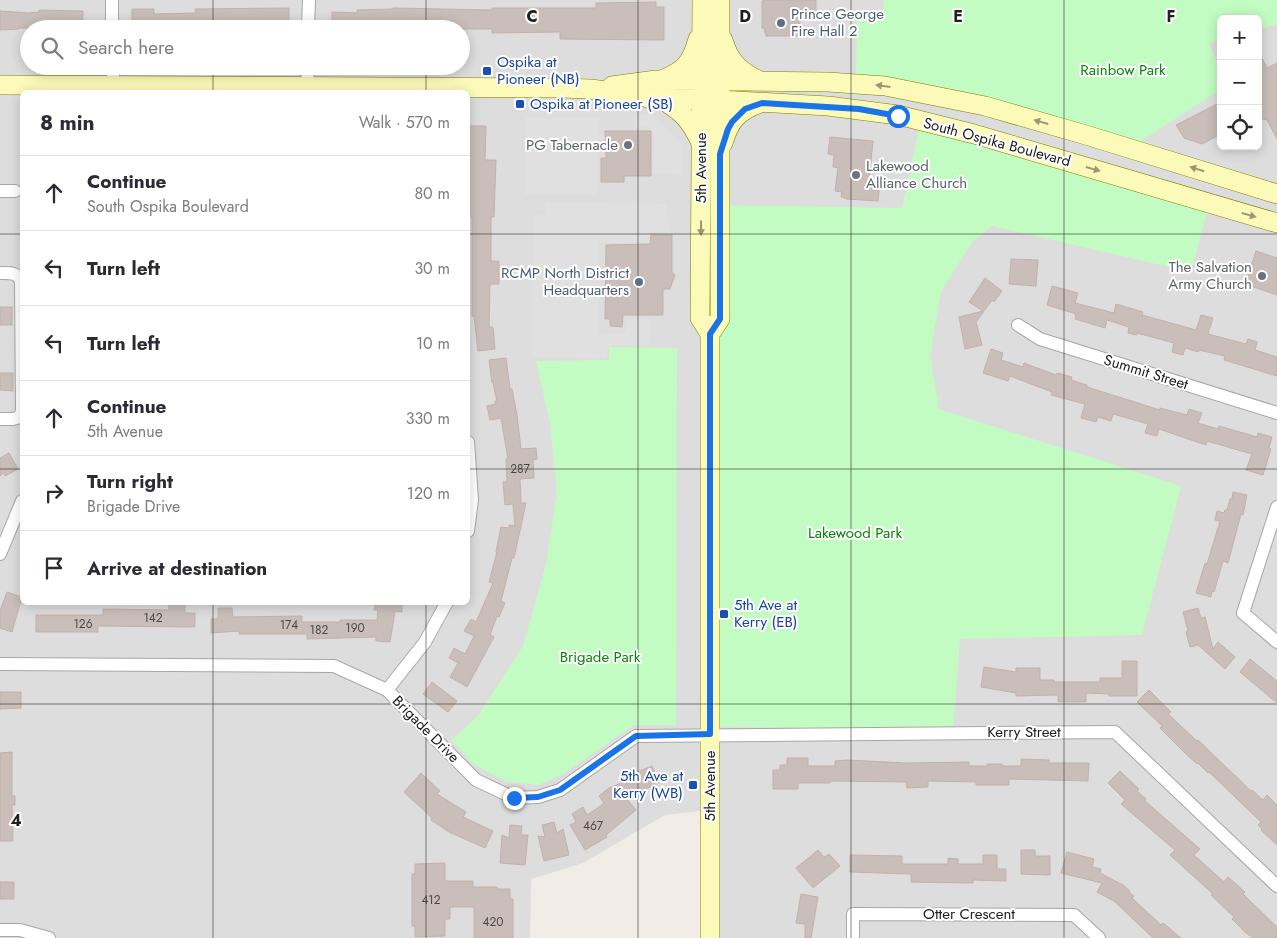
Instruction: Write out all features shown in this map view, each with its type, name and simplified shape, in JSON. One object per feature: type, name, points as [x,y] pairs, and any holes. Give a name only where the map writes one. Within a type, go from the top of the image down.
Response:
[{"type":"main road","name":"5th Avenue","points":[[702,0],[711,30],[711,100],[720,154],[720,319],[710,334]]},
{"type":"main road","name":"5th Avenue","points":[[711,30],[720,0]]},
{"type":"main road","points":[[701,145],[692,123],[661,90],[686,66],[695,49],[711,30],[733,63],[745,73],[761,81]]},
{"type":"main road","name":"South Ospika Boulevard","points":[[0,85],[113,89],[278,90],[307,87],[444,90],[661,90],[711,81],[857,83],[885,86],[960,100],[1086,135],[1277,194]]},
{"type":"main road","name":"South Ospika Boulevard","points":[[661,90],[711,100],[859,109],[907,118],[974,134],[1277,223]]},
{"type":"main road","name":"5th Avenue","points":[[710,938],[710,334],[700,318],[701,145],[711,100]]},
{"type":"main road","points":[[720,154],[732,122],[745,109],[762,103]]},
{"type":"street","points":[[112,0],[112,20]]},
{"type":"street","points":[[308,20],[309,0]]},
{"type":"street","points":[[113,75],[113,89]]},
{"type":"street","points":[[307,87],[308,75]]},
{"type":"street","points":[[0,191],[15,191]]},
{"type":"street","points":[[0,273],[12,273],[20,279]]},
{"type":"street","name":"Summit Street","points":[[1018,325],[1040,339],[1277,413]]},
{"type":"street","points":[[0,419],[20,417]]},
{"type":"street","points":[[0,554],[20,506]]},
{"type":"street","points":[[1277,507],[1243,613],[1277,642]]},
{"type":"street","points":[[387,690],[425,642],[445,605]]},
{"type":"street","name":"Brigade Drive","points":[[0,664],[334,666],[387,690],[476,780],[514,798],[538,797],[560,790],[636,736],[710,734]]},
{"type":"street","name":"Kerry Street","points":[[710,734],[1115,732],[1276,883]]},
{"type":"street","name":"Otter Crescent","points":[[853,938],[853,914],[1074,915],[1099,938]]},
{"type":"street","points":[[0,930],[20,930],[49,938]]},
{"type":"shaded area","points":[[0,0],[1277,0],[1277,938],[709,938],[708,810],[665,815],[583,863],[531,879],[530,938],[0,938]]},
{"type":"shaded area","points":[[649,114],[658,118],[682,145],[683,175],[653,174],[654,132],[646,127],[634,127],[634,115]]},
{"type":"shaded area","points":[[525,118],[599,118],[598,195],[525,195]]},
{"type":"shaded area","points":[[545,202],[666,204],[670,232],[650,232],[647,242],[599,243],[599,333],[623,334],[626,332],[625,319],[650,319],[649,346],[608,346],[607,359],[532,358],[533,215],[545,215]]},
{"type":"green space","name":"Rainbow Park","points":[[884,0],[1277,0],[1277,24],[1262,29],[1262,15],[1217,15],[1217,41],[1209,43],[1217,62],[1217,92],[1132,147],[856,75],[857,19],[882,16]]},
{"type":"green space","name":"Lakewood Park","points":[[922,114],[1209,204],[1191,272],[992,226],[973,241],[941,291],[930,356],[939,409],[1181,486],[1142,635],[960,639],[953,731],[707,726],[707,205],[902,208]]},
{"type":"green space","name":"Brigade Park","points":[[609,347],[677,348],[676,725],[634,725],[560,776],[538,785],[507,782],[473,764],[451,740],[478,716],[523,646],[546,564],[557,493],[550,424],[536,361],[609,360]]},
{"type":"building","name":"Prince George Fire Hall 2","points":[[816,0],[816,18],[800,18],[799,36],[766,36],[764,28],[762,28],[762,1]]},
{"type":"building","points":[[656,2],[656,7],[664,7],[664,40],[560,39],[560,32],[492,33],[492,29],[470,29],[470,20],[332,20],[332,12],[357,13],[357,10],[393,8],[492,10],[492,8],[596,8],[596,3]]},
{"type":"building","points":[[289,8],[289,20],[132,20],[132,9],[154,9],[154,14],[196,13],[195,9]]},
{"type":"building","points":[[39,10],[83,11],[83,20],[20,20],[19,29],[0,30],[0,11],[39,12]]},
{"type":"building","points":[[1262,58],[1267,68],[1277,63],[1277,139],[1267,120],[1262,119]]},
{"type":"building","points":[[1217,104],[1217,136],[1202,144],[1184,138],[1176,125]]},
{"type":"building","points":[[470,126],[486,126],[485,160],[496,160],[494,217],[491,217],[491,261],[499,261],[499,284],[490,284],[489,327],[493,327],[495,349],[478,351],[474,316],[472,316],[472,217],[470,217]]},
{"type":"building","name":"PG Tabernacle","points":[[605,131],[651,131],[651,176],[624,176],[624,182],[601,182],[601,158],[606,158]]},
{"type":"building","name":"Lakewood Alliance Church","points":[[830,137],[873,141],[869,181],[880,182],[878,201],[846,199],[841,197],[842,192],[835,191],[838,168],[833,167],[834,155],[828,154]]},
{"type":"building","name":"RCMP North District Headquarters","points":[[651,235],[672,235],[672,272],[675,275],[670,289],[663,289],[663,315],[623,315],[622,327],[610,326],[610,319],[605,319],[606,245],[650,244]]},
{"type":"building","name":"The Salvation Army Church","points":[[1256,251],[1277,258],[1277,295],[1245,284]]},
{"type":"building","points":[[1011,259],[1038,260],[1036,286],[1009,284]]},
{"type":"building","points":[[985,278],[1002,291],[994,302],[992,300],[976,322],[982,345],[965,349],[959,317],[983,311],[969,302]]},
{"type":"building","points":[[1052,286],[1078,293],[1075,303],[1114,313],[1116,304],[1143,312],[1142,315],[1196,330],[1201,315],[1213,318],[1208,334],[1246,344],[1248,339],[1257,342],[1255,350],[1277,357],[1277,376],[1224,360],[1225,356],[1199,350],[1198,352],[1185,348],[1183,355],[1172,352],[1174,343],[1137,333],[1137,335],[1128,333],[1129,327],[1107,320],[1105,328],[1075,319],[1076,314],[1047,305]]},
{"type":"building","points":[[0,307],[12,307],[12,325],[0,325]]},
{"type":"building","points":[[991,349],[1003,353],[1001,360],[1023,367],[1024,363],[1056,375],[1057,373],[1072,377],[1071,380],[1087,385],[1087,387],[1160,410],[1160,408],[1187,415],[1189,409],[1202,413],[1198,423],[1218,429],[1219,426],[1257,437],[1258,433],[1272,437],[1269,448],[1271,449],[1263,475],[1246,470],[1252,454],[1207,441],[1206,445],[1159,429],[1157,436],[1145,433],[1148,424],[1113,414],[1111,421],[1098,417],[1096,422],[1081,418],[1085,404],[1051,395],[1052,392],[1010,376],[1008,381],[983,373]]},
{"type":"building","points":[[506,358],[510,389],[512,389],[517,415],[521,449],[536,448],[537,459],[533,460],[534,478],[520,479],[521,503],[526,503],[514,558],[512,558],[501,601],[505,603],[499,617],[497,616],[490,635],[494,637],[467,687],[450,677],[458,663],[449,658],[454,648],[465,654],[474,636],[464,631],[471,619],[476,622],[493,583],[489,582],[501,527],[509,528],[509,525],[515,526],[513,504],[505,505],[503,482],[507,482],[506,459],[508,459],[501,418],[490,420],[487,406],[496,404],[495,401],[497,401],[489,360]]},
{"type":"building","points":[[0,373],[13,373],[13,391],[0,390]]},
{"type":"building","points":[[9,453],[18,469],[5,476],[4,473],[0,476],[0,458]]},
{"type":"building","points":[[1233,492],[1247,495],[1243,515],[1241,514],[1228,563],[1223,561],[1211,597],[1196,593],[1220,521],[1215,520],[1217,511],[1224,513],[1227,510]]},
{"type":"building","points":[[7,592],[20,596],[20,604],[12,632],[0,628],[0,611]]},
{"type":"building","points":[[169,605],[185,605],[185,613],[195,613],[195,627],[98,626],[98,632],[36,632],[36,615],[103,615],[103,609],[169,610]]},
{"type":"building","points":[[375,605],[402,605],[402,612],[395,611],[390,642],[376,641],[376,637],[307,639],[307,634],[239,634],[239,631],[211,633],[211,619],[218,619],[218,608],[232,608],[233,617],[302,616],[302,622],[377,620],[378,610],[374,610]]},
{"type":"building","points":[[1198,608],[1201,618],[1205,617],[1213,649],[1218,642],[1235,657],[1225,669],[1198,645],[1190,647],[1183,612]]},
{"type":"building","points":[[1250,659],[1277,681],[1277,703],[1240,672]]},
{"type":"building","points":[[1122,661],[1137,661],[1137,696],[1109,696],[1109,694],[1086,693],[1086,702],[1058,702],[1058,695],[1016,696],[1016,693],[981,687],[984,667],[1016,672],[1016,668],[1040,668],[1040,680],[1054,680],[1054,682],[1100,682],[1100,678],[1122,678]]},
{"type":"building","points":[[432,682],[457,701],[448,712],[423,694]]},
{"type":"building","points":[[1149,690],[1171,712],[1168,714],[1251,791],[1263,800],[1267,795],[1277,805],[1277,845],[1261,830],[1258,825],[1261,822],[1209,772],[1185,753],[1160,728],[1162,726],[1137,702]]},
{"type":"building","points":[[0,692],[21,692],[21,708],[0,709]]},
{"type":"building","points":[[12,752],[12,796],[15,796],[15,805],[12,805],[13,841],[0,841],[0,753]]},
{"type":"building","points":[[787,758],[808,758],[808,766],[835,766],[835,761],[848,760],[906,763],[969,762],[969,766],[1002,764],[1002,766],[1021,766],[1021,759],[1049,760],[1049,763],[1089,763],[1088,781],[1009,779],[1009,785],[976,785],[976,782],[928,781],[928,787],[907,788],[906,782],[830,781],[830,783],[798,783],[798,789],[773,789],[773,770],[780,770],[780,765],[787,765]]},
{"type":"building","points":[[652,766],[659,783],[626,798],[636,810],[606,835],[607,837],[585,850],[570,825],[576,822],[572,814],[583,807],[587,815],[604,803],[599,796],[609,788],[629,780],[627,776]]},
{"type":"building","points":[[1120,771],[1139,789],[1137,791],[1146,799],[1145,801],[1200,849],[1194,855],[1224,882],[1228,877],[1245,892],[1243,894],[1277,927],[1277,938],[1253,938],[1245,932],[1232,919],[1234,917],[1211,895],[1213,894],[1170,855],[1175,850],[1121,804],[1125,800],[1108,783]]},
{"type":"building","points":[[421,773],[440,791],[437,794],[466,812],[463,817],[493,831],[485,848],[449,832],[431,820],[432,818],[404,792]]},
{"type":"building","points":[[554,822],[557,833],[563,829],[569,855],[544,861],[538,836],[545,837],[542,825]]},
{"type":"building","points":[[510,825],[522,826],[521,835],[528,835],[525,865],[500,863],[502,835],[509,838]]},
{"type":"building","points":[[818,850],[824,857],[829,854],[840,866],[813,888],[796,868]]},
{"type":"building","points":[[1021,850],[1035,850],[1035,856],[1050,856],[1050,875],[1021,874]]},
{"type":"building","points":[[1067,852],[1094,859],[1092,867],[1101,869],[1100,873],[1123,885],[1134,896],[1132,898],[1161,925],[1163,923],[1181,938],[1153,938],[1114,901],[1097,892],[1102,883],[1061,873]]},
{"type":"building","points":[[850,855],[902,856],[902,864],[948,864],[948,858],[958,859],[958,864],[983,864],[983,855],[997,855],[997,869],[1006,869],[1006,881],[973,880],[973,883],[911,882],[911,874],[850,872]]},
{"type":"building","points":[[445,863],[445,881],[473,881],[473,887],[510,889],[510,899],[513,899],[513,938],[474,938],[474,907],[450,907],[450,919],[445,919],[445,936],[415,937],[415,926],[412,926],[412,874],[415,874],[415,864]]},
{"type":"building","points":[[0,882],[14,882],[14,899],[0,899]]},
{"type":"building","points":[[801,894],[818,897],[811,938],[805,938],[805,924],[796,923]]},
{"type":"place","name":"Prince George Fire Hall 2","points":[[781,23]]},
{"type":"place","name":"Ospika at Pioneer (NB)","points":[[487,71]]},
{"type":"place","name":"Ospika at Pioneer (SB)","points":[[520,104]]},
{"type":"place","name":"PG Tabernacle","points":[[628,145]]},
{"type":"place","name":"Lakewood Alliance Church","points":[[856,175]]},
{"type":"place","name":"The Salvation Army Church","points":[[1262,276]]},
{"type":"place","name":"RCMP North District Headquarters","points":[[639,282]]},
{"type":"place","name":"5th Ave at Kerry (EB)","points":[[724,614]]},
{"type":"place","name":"5th Ave at Kerry (WB)","points":[[693,785]]},
{"type":"route","points":[[514,798],[538,797],[560,790],[636,736],[710,734],[710,334],[720,319],[720,154],[728,129],[738,114],[745,109],[762,103],[828,106],[898,116]]}]
